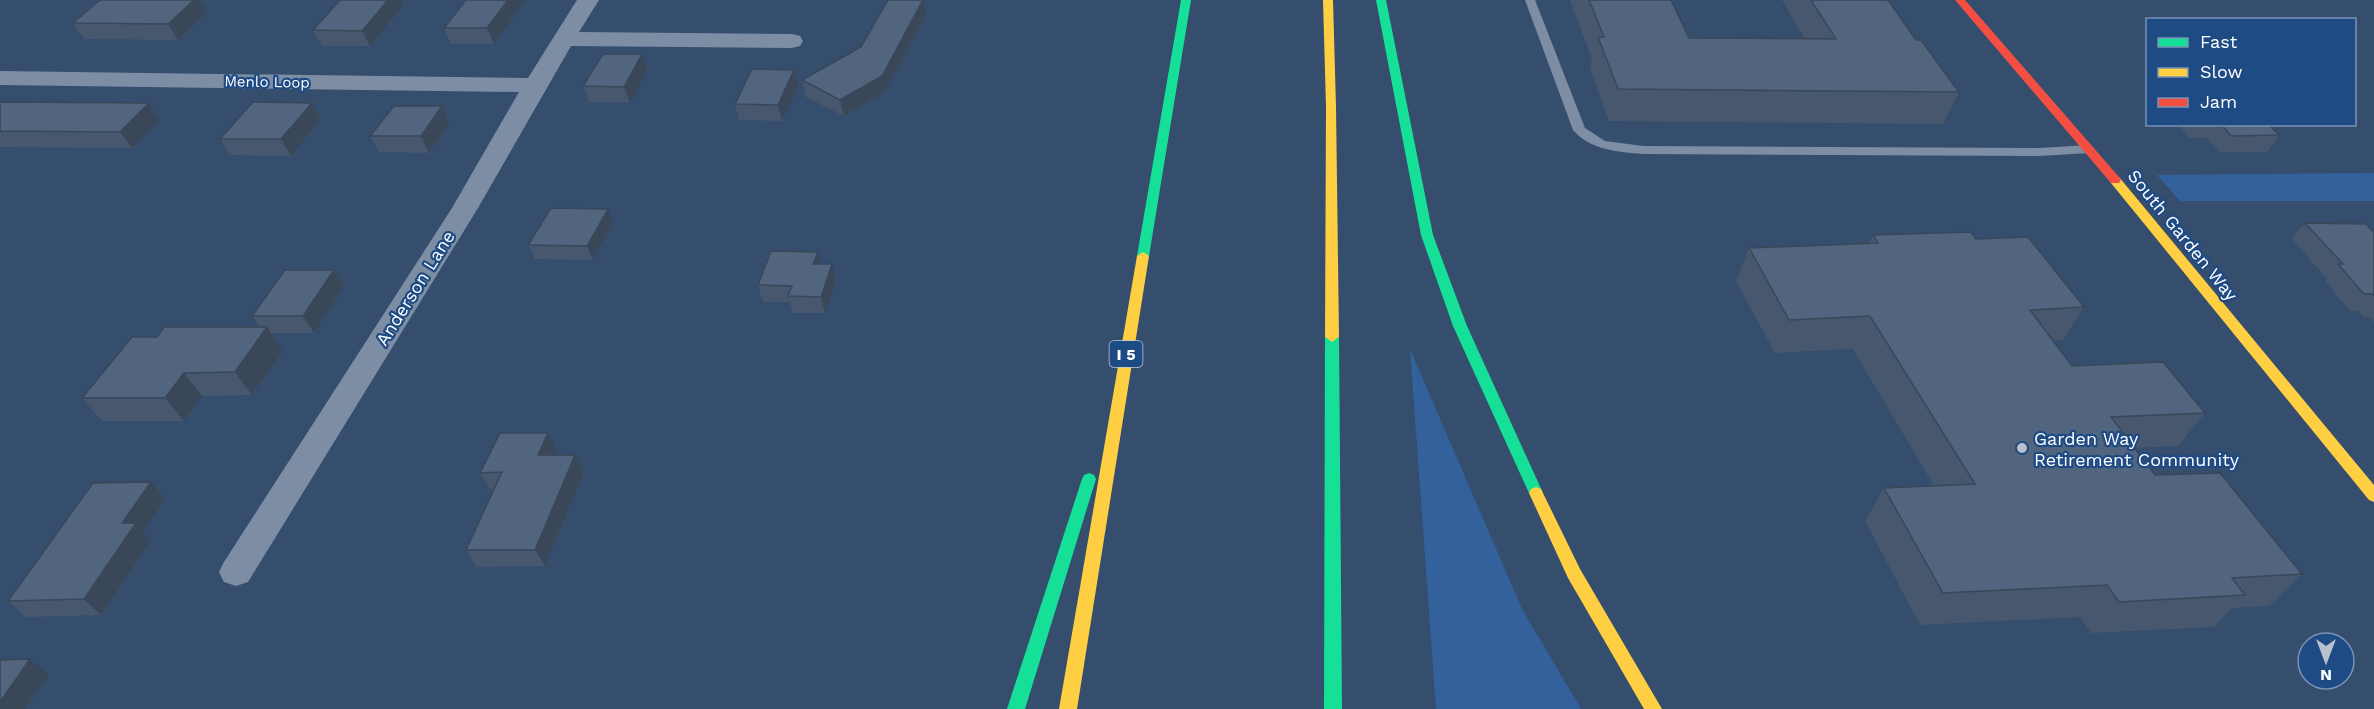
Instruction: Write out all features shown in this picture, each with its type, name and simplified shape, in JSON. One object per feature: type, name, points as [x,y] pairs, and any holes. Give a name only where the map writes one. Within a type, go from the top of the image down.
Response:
[{"type":"main road","name":"I 5","points":[[1068,709],[1186,0]]},
{"type":"main road","points":[[1328,0],[1331,107],[1333,709]]},
{"type":"main road","points":[[1381,0],[1427,235],[1460,326],[1504,427],[1574,573],[1653,709]]},
{"type":"main road","name":"South Garden Way","points":[[1960,0],[2089,149],[2374,496]]},
{"type":"main road","points":[[1016,709],[1122,374]]},
{"type":"street","name":"Anderson Lane","points":[[236,572],[465,208],[562,39],[588,0]]},
{"type":"street","points":[[562,39],[792,41]]},
{"type":"street","name":"Menlo Loop","points":[[0,78],[535,85]]},
{"type":"lane","points":[[1530,0],[1579,130],[1592,142],[1613,148],[2039,152],[2089,149]]},
{"type":"shaded area","points":[[2374,173],[2374,201],[2180,201],[2157,175]]},
{"type":"shaded area","points":[[1410,349],[1522,609],[1581,709],[1436,709]]},
{"type":"building","points":[[100,0],[194,0],[168,24],[73,23]]},
{"type":"building","points":[[340,0],[388,0],[362,31],[313,30]]},
{"type":"building","points":[[466,0],[508,0],[487,28],[444,28]]},
{"type":"building","points":[[888,0],[923,0],[882,76],[840,100],[802,80],[861,47]]},
{"type":"building","points":[[1589,0],[1671,0],[1689,38],[1836,39],[1811,0],[1888,0],[1916,40],[1921,40],[1959,92],[1618,89],[1598,37],[1604,37]]},
{"type":"building","points":[[603,54],[642,54],[624,87],[583,86]]},
{"type":"building","points":[[752,69],[794,70],[778,105],[735,104]]},
{"type":"building","points":[[0,102],[149,103],[120,132],[0,131]]},
{"type":"building","points":[[253,102],[312,103],[281,139],[220,139]]},
{"type":"building","points":[[394,106],[442,106],[421,136],[370,136]]},
{"type":"building","points":[[2223,126],[2270,126],[2279,135],[2231,136]]},
{"type":"building","points":[[551,208],[608,209],[587,246],[528,245]]},
{"type":"building","points":[[2305,223],[2366,224],[2374,233],[2374,296],[2364,294],[2338,264],[2343,264]]},
{"type":"building","name":"Garden Way Retirement Community","points":[[1971,232],[1976,239],[2028,237],[2084,307],[2030,310],[2072,366],[2163,362],[2205,413],[2111,417],[2155,475],[2220,473],[2302,574],[2232,578],[2245,595],[2119,602],[2107,585],[1943,593],[1884,488],[1975,484],[1870,316],[1789,320],[1749,248],[1878,243],[1873,235]]},
{"type":"building","points":[[771,251],[818,252],[813,264],[832,264],[821,297],[788,296],[792,286],[758,285]]},
{"type":"building","points":[[285,270],[334,270],[303,316],[252,316]]},
{"type":"building","points":[[164,327],[267,327],[235,372],[184,373],[165,398],[82,398],[132,337],[157,337]]},
{"type":"building","points":[[500,433],[548,433],[538,455],[575,455],[535,550],[466,550],[502,472],[480,473]]},
{"type":"building","points":[[151,482],[122,523],[136,523],[84,599],[8,601],[93,483]]},
{"type":"building","points":[[30,659],[0,702],[0,660]]},
{"type":"traffic: fast","points":[[1143,256],[1186,0]]},
{"type":"traffic: fast","points":[[1381,0],[1427,235],[1460,326],[1536,493]]},
{"type":"traffic: fast","points":[[1332,337],[1333,709]]},
{"type":"traffic: fast","points":[[1016,709],[1089,479]]},
{"type":"traffic: slow","points":[[1328,0],[1332,337]]},
{"type":"traffic: slow","points":[[2115,180],[2374,496]]},
{"type":"traffic: slow","points":[[1068,709],[1143,256]]},
{"type":"traffic: slow","points":[[1536,493],[1574,573],[1653,709]]},
{"type":"traffic: jam","points":[[1960,0],[2115,180]]},
{"type":"place","name":"Garden Way Retirement Community","points":[[2022,448]]}]
